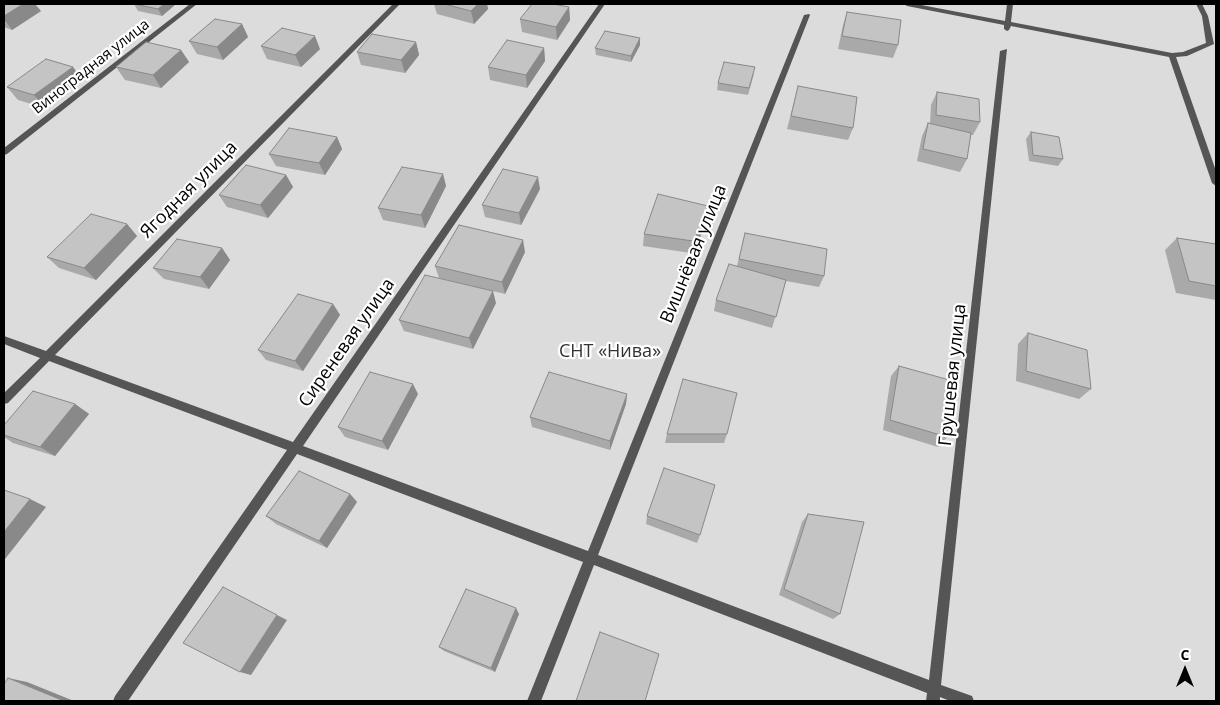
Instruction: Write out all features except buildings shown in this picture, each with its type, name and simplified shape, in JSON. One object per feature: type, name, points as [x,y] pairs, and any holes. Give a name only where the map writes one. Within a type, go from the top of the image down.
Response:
[{"type":"street","name":"Виноградная улица","points":[[4,152],[194,4]]},
{"type":"street","name":"Ягодная улица","points":[[4,400],[397,4]]},
{"type":"street","name":"Сиреневая улица","points":[[120,701],[602,4]]},
{"type":"street","points":[[907,4],[1008,26],[1172,55],[1184,54],[1210,44],[1205,16],[1199,4]]},
{"type":"street","points":[[1008,26],[1010,5]]},
{"type":"street","name":"Вишнёвая улица","points":[[534,701],[807,15]]},
{"type":"street","name":"Грушевая улица","points":[[933,701],[1004,51]]},
{"type":"street","points":[[1172,55],[1216,183]]},
{"type":"street","points":[[4,340],[590,558],[967,701]]},
{"type":"green space","name":"СНТ «Нива»","points":[[4,4],[1216,4],[1216,701],[4,701]]}]
